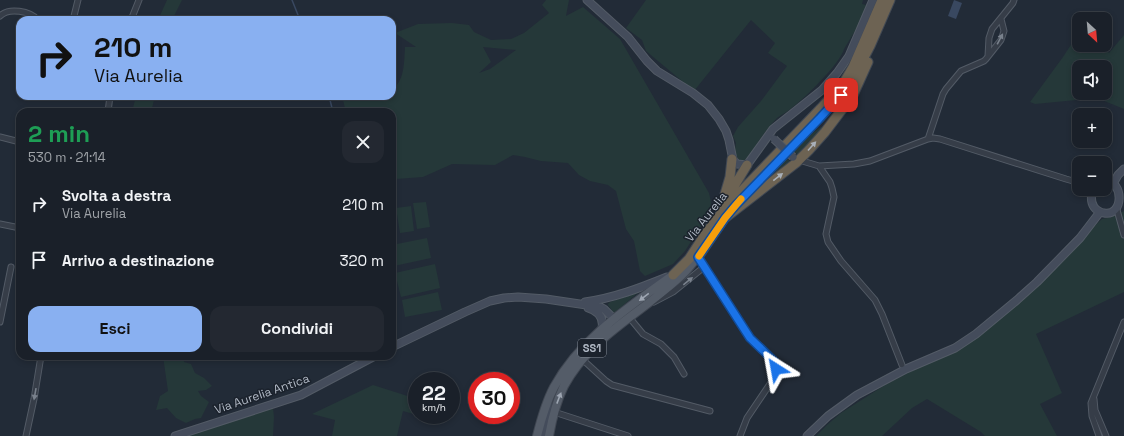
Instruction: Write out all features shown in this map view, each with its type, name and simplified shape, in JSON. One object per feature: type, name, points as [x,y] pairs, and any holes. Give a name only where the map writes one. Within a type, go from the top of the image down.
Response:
[{"type":"highway","name":"Via Aurelia","points":[[673,275],[689,259],[706,233],[726,207],[823,106],[848,77],[882,0]]},
{"type":"highway","name":"Via Aurelia","points":[[698,257],[735,206],[841,95],[861,64],[890,0]]},
{"type":"highway","points":[[725,218],[796,159],[824,132],[847,103],[858,84],[869,60],[877,38],[880,24]]},
{"type":"highway","points":[[722,206],[728,185],[732,159]]},
{"type":"highway","points":[[706,233],[747,165]]},
{"type":"main road","name":"Via Aurelia","points":[[537,436],[549,400],[558,381],[572,360],[587,342],[602,328],[617,321],[629,318],[684,274],[698,257]]},
{"type":"main road","name":"Via Aurelia","points":[[549,436],[553,414],[564,386],[582,359],[617,321],[673,275]]},
{"type":"street","points":[[74,16],[78,0]]},
{"type":"street","points":[[133,16],[139,0]]},
{"type":"street","points":[[587,0],[628,37],[653,67],[693,93],[708,105],[726,131],[732,159],[736,163],[747,165],[772,136],[777,126],[822,90],[837,73],[849,56],[873,0]]},
{"type":"street","points":[[988,56],[989,38],[992,29],[1014,0]]},
{"type":"street","points":[[0,16],[6,12],[15,11],[32,16]]},
{"type":"street","points":[[928,139],[946,89],[961,71],[984,61],[1001,40],[1004,31],[1001,19]]},
{"type":"street","points":[[772,136],[796,159],[819,166],[854,164],[870,161],[933,138],[1072,181]]},
{"type":"street","points":[[0,137],[16,141]]},
{"type":"street","points":[[819,166],[830,182],[834,194],[826,234],[829,245],[875,300],[902,366]]},
{"type":"street","points":[[1091,196],[1092,204],[1100,212],[1106,214],[1117,210],[1123,203],[1123,194],[1118,184],[1114,182],[1124,169]]},
{"type":"street","points":[[1117,210],[1124,235]]},
{"type":"street","points":[[807,436],[823,420],[861,392],[906,369],[959,346],[981,330],[1037,282],[1080,238],[1100,212]]},
{"type":"street","points":[[0,224],[16,227]]},
{"type":"street","points":[[698,257],[750,338],[761,350],[773,359],[776,364],[772,381],[747,418],[740,436]]},
{"type":"street","points":[[0,322],[11,267]]},
{"type":"street","name":"Via Aurelia","points":[[645,305],[673,292],[704,267]]},
{"type":"street","points":[[604,309],[607,302],[623,294],[673,275]]},
{"type":"street","points":[[577,304],[623,294]]},
{"type":"street","points":[[396,345],[465,312],[500,298],[508,297],[524,297],[597,307],[604,309],[617,321]]},
{"type":"street","points":[[577,304],[599,313],[603,322],[602,328]]},
{"type":"street","points":[[629,318],[643,334],[666,348],[684,374]]},
{"type":"street","points":[[1099,436],[1092,419],[1090,410],[1091,402],[1124,322]]},
{"type":"street","points":[[582,359],[612,385],[710,411]]},
{"type":"street","points":[[26,436],[40,360]]},
{"type":"street","name":"Via Aurelia Antica","points":[[176,436],[301,395],[367,360]]},
{"type":"street","points":[[813,436],[840,412],[870,392],[879,384]]},
{"type":"street","points":[[1094,396],[1094,408],[1106,436]]},
{"type":"street","points":[[543,436],[549,400]]},
{"type":"street","points":[[553,414],[628,436]]},
{"type":"street","name":"Via Aurelia","points":[[553,414],[554,436]]},
{"type":"shaded area","points":[[167,0],[182,0],[174,16],[160,16]]},
{"type":"shaded area","points":[[546,0],[569,0],[566,16],[583,7],[620,39],[709,193],[711,202],[710,212],[685,251],[673,264],[645,276],[640,271],[634,241],[626,229],[616,191],[608,185],[590,181],[579,175],[568,163],[541,161],[513,155],[495,165],[452,164],[423,177],[396,179],[396,108],[345,108],[343,100],[396,100],[396,86],[402,76],[405,47],[416,47],[396,33],[418,24],[452,23],[469,25],[474,32],[491,40],[511,39],[524,33],[549,13],[542,5]],"holes":[[[483,47],[516,50],[490,69],[479,73],[491,62]]]},
{"type":"shaded area","points":[[646,0],[863,0],[862,4],[866,5],[861,21],[837,62],[806,95],[772,123],[746,160],[742,160],[734,156],[736,143],[733,136],[738,127],[761,101],[787,66],[768,53],[775,43],[751,20],[694,91],[646,51],[642,40],[626,28]]},
{"type":"shaded area","points":[[1124,35],[1124,109],[1102,100],[1112,100],[1112,60],[1072,60],[1072,100],[1076,100],[1035,104],[1030,102],[1072,44],[1072,52],[1112,52],[1112,49]]},
{"type":"shaded area","points":[[135,100],[154,100],[152,108],[133,108]]},
{"type":"shaded area","points":[[821,127],[824,127],[799,154],[792,150],[803,140]]},
{"type":"shaded area","points":[[786,157],[789,160],[789,163],[753,191]]},
{"type":"shaded area","points":[[426,202],[430,227],[417,229],[413,203]]},
{"type":"shaded area","points":[[411,206],[414,231],[400,233],[396,208]]},
{"type":"shaded area","points":[[1124,211],[1124,292],[1036,334],[1062,393],[1040,404],[1057,436],[985,436],[981,432],[927,399],[912,408],[882,436],[816,436],[841,413],[885,385],[977,337],[1102,219],[1112,217]]},
{"type":"shaded area","points":[[427,238],[431,258],[396,266],[396,244]]},
{"type":"shaded area","points":[[435,264],[440,288],[401,297],[396,273]]},
{"type":"shaded area","points":[[438,292],[442,310],[405,317],[402,300]]},
{"type":"shaded area","points":[[639,292],[614,313],[608,305],[610,302]]},
{"type":"shaded area","points":[[164,360],[184,360],[184,362],[191,364],[195,373],[204,378],[212,386],[206,390],[198,391],[201,396],[209,402],[201,418],[186,423],[176,418],[167,408],[156,410],[160,396],[168,391]]},
{"type":"shaded area","points":[[373,385],[408,396],[408,412],[403,411],[397,436],[332,436],[335,420],[312,414]]},
{"type":"shaded area","points":[[273,408],[273,436],[187,436]]},
{"type":"water","points":[[954,0],[962,3],[956,19],[948,16]]},
{"type":"waterway","points":[[292,0],[298,16]]},
{"type":"waterway","points":[[330,100],[332,108]]},
{"type":"slow traffic","points":[[699,256],[725,218],[741,199]]},
{"type":"route","points":[[776,369],[776,364],[774,361],[752,342],[698,257],[735,206],[841,95]]}]
